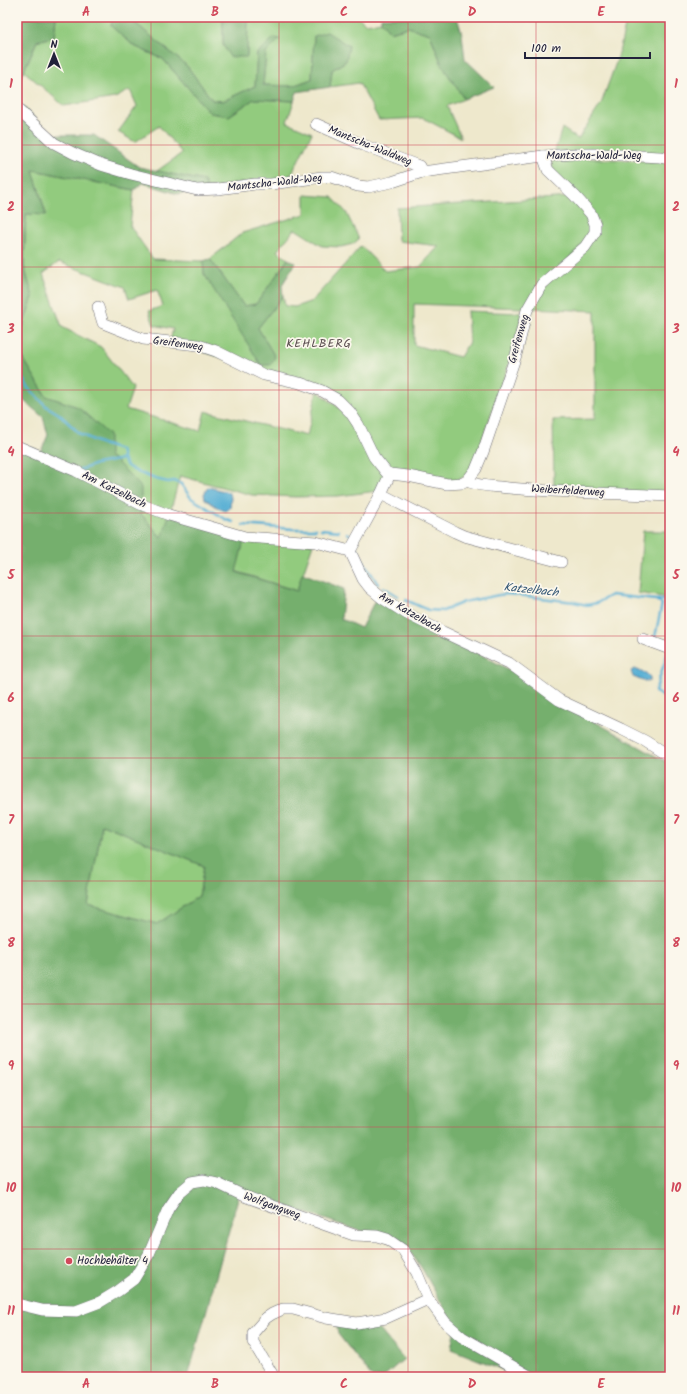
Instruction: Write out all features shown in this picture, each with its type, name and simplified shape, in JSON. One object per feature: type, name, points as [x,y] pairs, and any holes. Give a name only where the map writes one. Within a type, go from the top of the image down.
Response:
[{"type":"street","name":"Mantscha-Wald-Weg","points":[[17,110],[54,143],[73,153],[101,165],[131,174],[197,190],[255,184],[271,184],[322,177],[368,187],[392,182],[422,172],[542,156],[594,154],[660,157],[670,159]]},
{"type":"street","name":"Mantscha-Waldweg","points":[[316,124],[363,145],[419,166],[422,172]]},
{"type":"street","name":"Greifenweg","points":[[467,481],[476,469],[489,435],[516,355],[526,313],[542,284],[585,246],[595,232],[591,214],[548,170],[542,156]]},
{"type":"street","name":"Greifenweg","points":[[98,307],[103,323],[143,339],[198,345],[216,351],[264,375],[300,383],[322,391],[338,400],[350,412],[358,424],[374,457],[386,472],[390,474]]},
{"type":"street","name":"Am Katzelbach","points":[[17,446],[76,471],[140,504],[170,516],[245,537],[316,542],[350,551],[363,579],[370,588],[382,598],[407,614],[508,663],[559,700],[621,728],[670,757]]},
{"type":"street","points":[[350,551],[381,494],[390,474],[447,484],[457,484],[467,481]]},
{"type":"street","name":"Weiberfelderweg","points":[[467,481],[480,485],[518,489],[670,496]]},
{"type":"street","points":[[381,494],[455,532],[478,540],[561,562]]},
{"type":"street","points":[[643,639],[670,649]]},
{"type":"street","name":"Wolfgangweg","points":[[17,1304],[42,1310],[76,1311],[100,1302],[118,1291],[134,1279],[149,1254],[168,1209],[179,1193],[192,1182],[204,1180],[217,1183],[244,1196],[354,1235],[377,1236],[387,1239],[403,1250],[411,1262],[428,1299],[452,1329],[469,1341],[531,1377]]},
{"type":"street","points":[[274,1377],[253,1342],[255,1331],[272,1314],[288,1308],[326,1318],[357,1322],[386,1318],[428,1299]]},
{"type":"green space","points":[[17,17],[56,17],[54,37],[37,41],[17,86]]},
{"type":"green space","points":[[56,17],[113,17],[111,26],[134,46],[163,59],[210,113],[229,116],[254,99],[294,101],[287,122],[312,133],[289,179],[207,189],[204,181],[157,171],[182,153],[159,126],[135,142],[118,132],[137,106],[130,90],[115,98],[64,106],[24,71],[37,41],[54,37]]},
{"type":"green space","points":[[113,17],[128,17],[187,66],[212,100],[223,101],[255,86],[257,53],[274,38],[280,39],[266,53],[263,85],[292,86],[312,79],[314,36],[327,32],[349,46],[346,61],[332,70],[330,87],[297,92],[294,101],[254,99],[229,116],[210,113],[163,59],[134,46],[111,26]]},
{"type":"green space","points":[[128,17],[223,17],[223,45],[247,56],[248,17],[358,17],[366,24],[381,21],[390,32],[408,27],[430,34],[442,65],[464,99],[447,106],[461,138],[423,118],[379,120],[359,83],[330,87],[332,70],[346,61],[314,36],[312,79],[292,86],[263,85],[266,53],[280,39],[257,53],[255,86],[223,101],[212,100],[187,66]]},
{"type":"green space","points":[[223,17],[248,17],[247,57],[230,57],[223,45]]},
{"type":"green space","points":[[381,17],[457,17],[462,34],[465,59],[494,87],[464,99],[442,65],[430,34],[408,27],[390,32],[381,21]]},
{"type":"green space","points":[[627,17],[670,17],[670,156],[555,151],[562,128],[578,139],[601,104],[618,57]]},
{"type":"green space","points":[[17,100],[51,135],[94,135],[139,167],[204,181],[207,189],[178,194],[143,183],[134,190],[33,170],[46,215],[26,214],[24,266],[33,297],[17,343]]},
{"type":"green space","points":[[580,158],[670,162],[670,494],[554,489],[553,420],[595,419],[595,311],[532,308],[546,286],[599,224],[554,172],[551,164],[554,160]]},
{"type":"green space","points":[[33,170],[134,190],[130,226],[153,259],[203,261],[204,274],[275,357],[258,328],[283,296],[285,306],[295,307],[312,301],[361,246],[385,271],[420,267],[439,246],[398,241],[397,208],[572,197],[589,216],[592,226],[584,242],[523,308],[414,304],[414,345],[460,357],[469,342],[467,311],[522,313],[511,358],[471,471],[458,481],[389,471],[335,394],[170,341],[173,329],[154,325],[149,311],[163,306],[157,290],[129,299],[125,287],[59,262],[43,274],[62,327],[101,347],[133,388],[126,409],[200,431],[205,411],[307,436],[317,391],[347,414],[386,476],[378,491],[338,496],[296,497],[252,495],[180,476],[163,539],[141,514],[140,504],[116,461],[109,456],[78,407],[46,396],[17,348],[17,343],[33,297],[24,266],[26,214],[46,214]]},
{"type":"green space","points":[[305,195],[332,197],[346,212],[359,239],[353,244],[341,247],[322,246],[295,229],[277,251],[288,259],[256,304],[244,306],[210,259],[242,233],[305,214]]},
{"type":"green space","points":[[210,259],[244,306],[256,304],[288,259],[296,263],[282,285],[283,296],[258,328],[275,357],[270,365],[261,365],[204,274],[203,261]]},
{"type":"green space","points":[[17,348],[46,396],[78,407],[109,435],[109,456],[116,461],[141,487],[141,514],[162,538],[169,515],[245,537],[236,572],[297,591],[302,573],[344,589],[341,619],[361,628],[376,598],[519,675],[567,706],[670,764],[670,1377],[521,1377],[451,1349],[455,1327],[421,1267],[400,1239],[357,1230],[240,1191],[188,1377],[17,1377],[17,1278],[21,1261],[17,1255],[17,442],[41,451],[48,435],[43,417],[17,395]],"holes":[[[102,824],[204,866],[199,896],[157,924],[88,905]]]},
{"type":"green space","points":[[643,531],[670,531],[670,598],[638,593]]},
{"type":"green space","points":[[245,537],[313,544],[297,591],[235,571]]},
{"type":"green space","points":[[102,824],[204,866],[199,896],[157,924],[88,905]]},
{"type":"green space","points":[[336,1324],[375,1324],[404,1359],[383,1377],[372,1377],[338,1334]]},
{"type":"water","points":[[208,487],[228,492],[231,497],[230,508],[226,511],[220,509],[205,499],[204,494]]},
{"type":"water","points":[[634,669],[646,673],[650,677],[650,681],[643,681],[633,677],[631,671]]},
{"type":"waterway","name":"Katzelbach","points":[[17,371],[28,387],[46,406],[59,414],[80,434],[120,450],[122,453],[122,458],[127,466],[135,471],[155,479],[168,482],[174,481],[181,484],[191,498],[227,520],[233,522]]},
{"type":"waterway","points":[[80,470],[96,464],[123,459]]},
{"type":"waterway","name":"Katzelbach","points":[[243,525],[293,529],[316,529]]},
{"type":"waterway","name":"Katzelbach","points":[[321,529],[339,531]]},
{"type":"waterway","name":"Katzelbach","points":[[347,533],[353,536]]},
{"type":"waterway","name":"Katzelbach","points":[[357,548],[358,553],[378,584]]},
{"type":"waterway","name":"Katzelbach","points":[[383,587],[398,596]]},
{"type":"waterway","name":"Katzelbach","points":[[406,600],[428,610],[443,611],[464,602],[508,594],[587,605],[597,603],[611,595],[656,600],[662,604],[655,637]]},
{"type":"waterway","name":"Katzelbach","points":[[657,600],[670,600]]},
{"type":"waterway","name":"Katzelbach","points":[[668,652],[655,692],[670,700]]},
{"type":"place","name":"Hochbehälter 4","points":[[69,1261]]},
{"type":"district","name":"KEHLBERG","points":[[319,343]]}]
